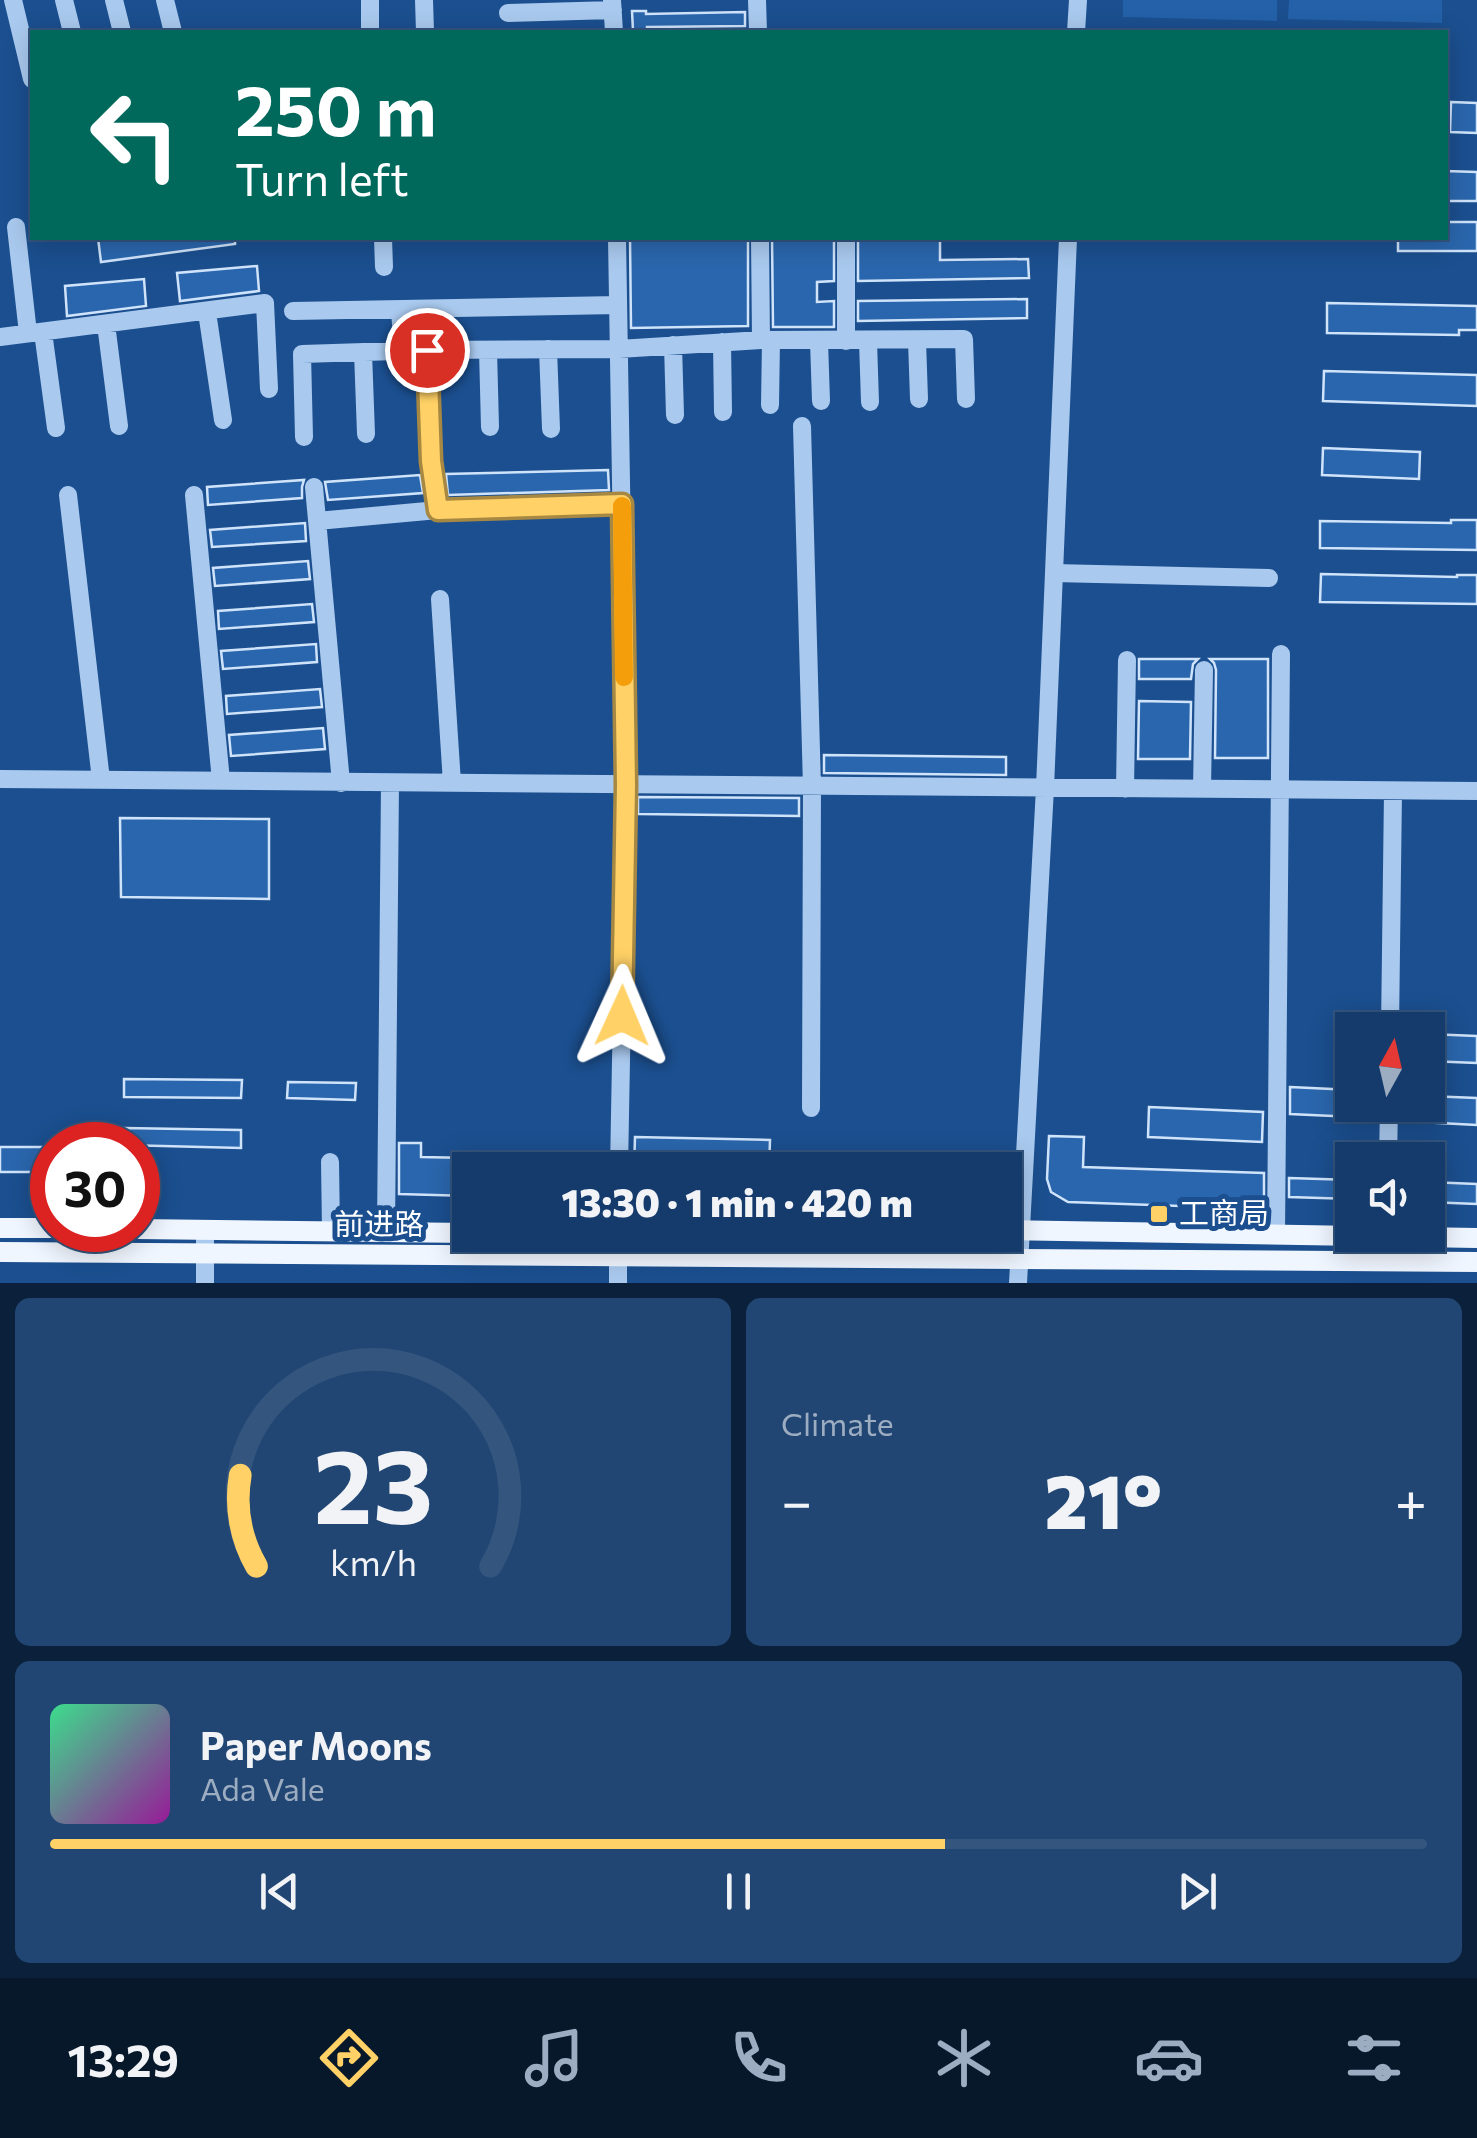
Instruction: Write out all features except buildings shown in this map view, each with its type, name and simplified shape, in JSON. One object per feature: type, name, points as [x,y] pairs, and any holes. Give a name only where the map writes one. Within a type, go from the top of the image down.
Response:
[{"type":"main road","points":[[0,1228],[30,1228]]},
{"type":"main road","name":"前进路","points":[[160,1229],[452,1232]]},
{"type":"main road","points":[[1022,1230],[1335,1236]]},
{"type":"main road","points":[[1445,1237],[1477,1238]]},
{"type":"main road","name":"前进路","points":[[0,1252],[205,1254],[452,1249]]},
{"type":"main road","name":"前进路","points":[[804,1252],[1020,1259],[1477,1262]]},
{"type":"street","points":[[13,0],[30,71]]},
{"type":"street","points":[[64,0],[72,30]]},
{"type":"street","points":[[114,0],[122,30]]},
{"type":"street","points":[[164,0],[172,30]]},
{"type":"street","points":[[370,0],[370,30]]},
{"type":"street","points":[[424,0],[424,30]]},
{"type":"street","points":[[757,0],[758,30]]},
{"type":"street","points":[[1076,30],[1078,0]]},
{"type":"street","points":[[508,13],[613,5],[614,30]]},
{"type":"street","points":[[16,227],[56,428]]},
{"type":"street","points":[[383,240],[384,267]]},
{"type":"street","points":[[617,240],[626,785],[619,1152]]},
{"type":"street","points":[[760,240],[770,405]]},
{"type":"street","points":[[846,240],[846,341]]},
{"type":"street","points":[[1019,1152],[1045,788],[1068,240]]},
{"type":"street","points":[[0,337],[265,303],[269,388]]},
{"type":"street","points":[[293,311],[618,305]]},
{"type":"street","points":[[400,310],[403,351]]},
{"type":"street","points":[[207,312],[223,420]]},
{"type":"street","points":[[106,324],[119,426]]},
{"type":"street","points":[[304,437],[302,354],[619,349],[766,340],[964,340],[966,399]]},
{"type":"street","points":[[819,340],[821,401]]},
{"type":"street","points":[[868,340],[870,402]]},
{"type":"street","points":[[917,340],[919,399]]},
{"type":"street","points":[[722,342],[722,412]]},
{"type":"street","points":[[673,345],[675,416]]},
{"type":"street","points":[[548,349],[551,429]]},
{"type":"street","points":[[427,350],[431,461],[438,510]]},
{"type":"street","points":[[488,350],[490,427]]},
{"type":"street","points":[[364,352],[366,434]]},
{"type":"street","points":[[802,426],[812,787],[811,1108]]},
{"type":"street","points":[[314,487],[341,783]]},
{"type":"street","points":[[68,494],[101,780]]},
{"type":"street","points":[[194,494],[221,781]]},
{"type":"street","points":[[317,521],[438,510],[622,504]]},
{"type":"street","points":[[1054,573],[1269,578]]},
{"type":"street","points":[[440,599],[452,784]]},
{"type":"street","points":[[1276,1235],[1281,654]]},
{"type":"street","points":[[1125,788],[1126,660]]},
{"type":"street","points":[[1202,789],[1204,670]]},
{"type":"street","points":[[0,779],[1477,791]]},
{"type":"street","points":[[386,1231],[390,783]]},
{"type":"street","points":[[1390,1012],[1394,791]]},
{"type":"street","points":[[330,1162],[332,1230]]},
{"type":"street","points":[[205,1283],[206,1230]]},
{"type":"street","points":[[618,1252],[618,1283]]},
{"type":"street","points":[[1018,1252],[1018,1283]]},
{"type":"street","points":[[1388,1252],[1388,1262]]},
{"type":"shaded area","points":[[1123,0],[1277,0],[1277,21],[1123,17]]},
{"type":"shaded area","points":[[1289,0],[1442,0],[1442,23],[1288,19]]},
{"type":"slow traffic","points":[[622,506],[624,677]]},
{"type":"place","name":"工商局","points":[[1159,1214]]},
{"type":"route","points":[[427,350],[431,461],[438,510],[622,504],[626,785],[622,1016]]}]
